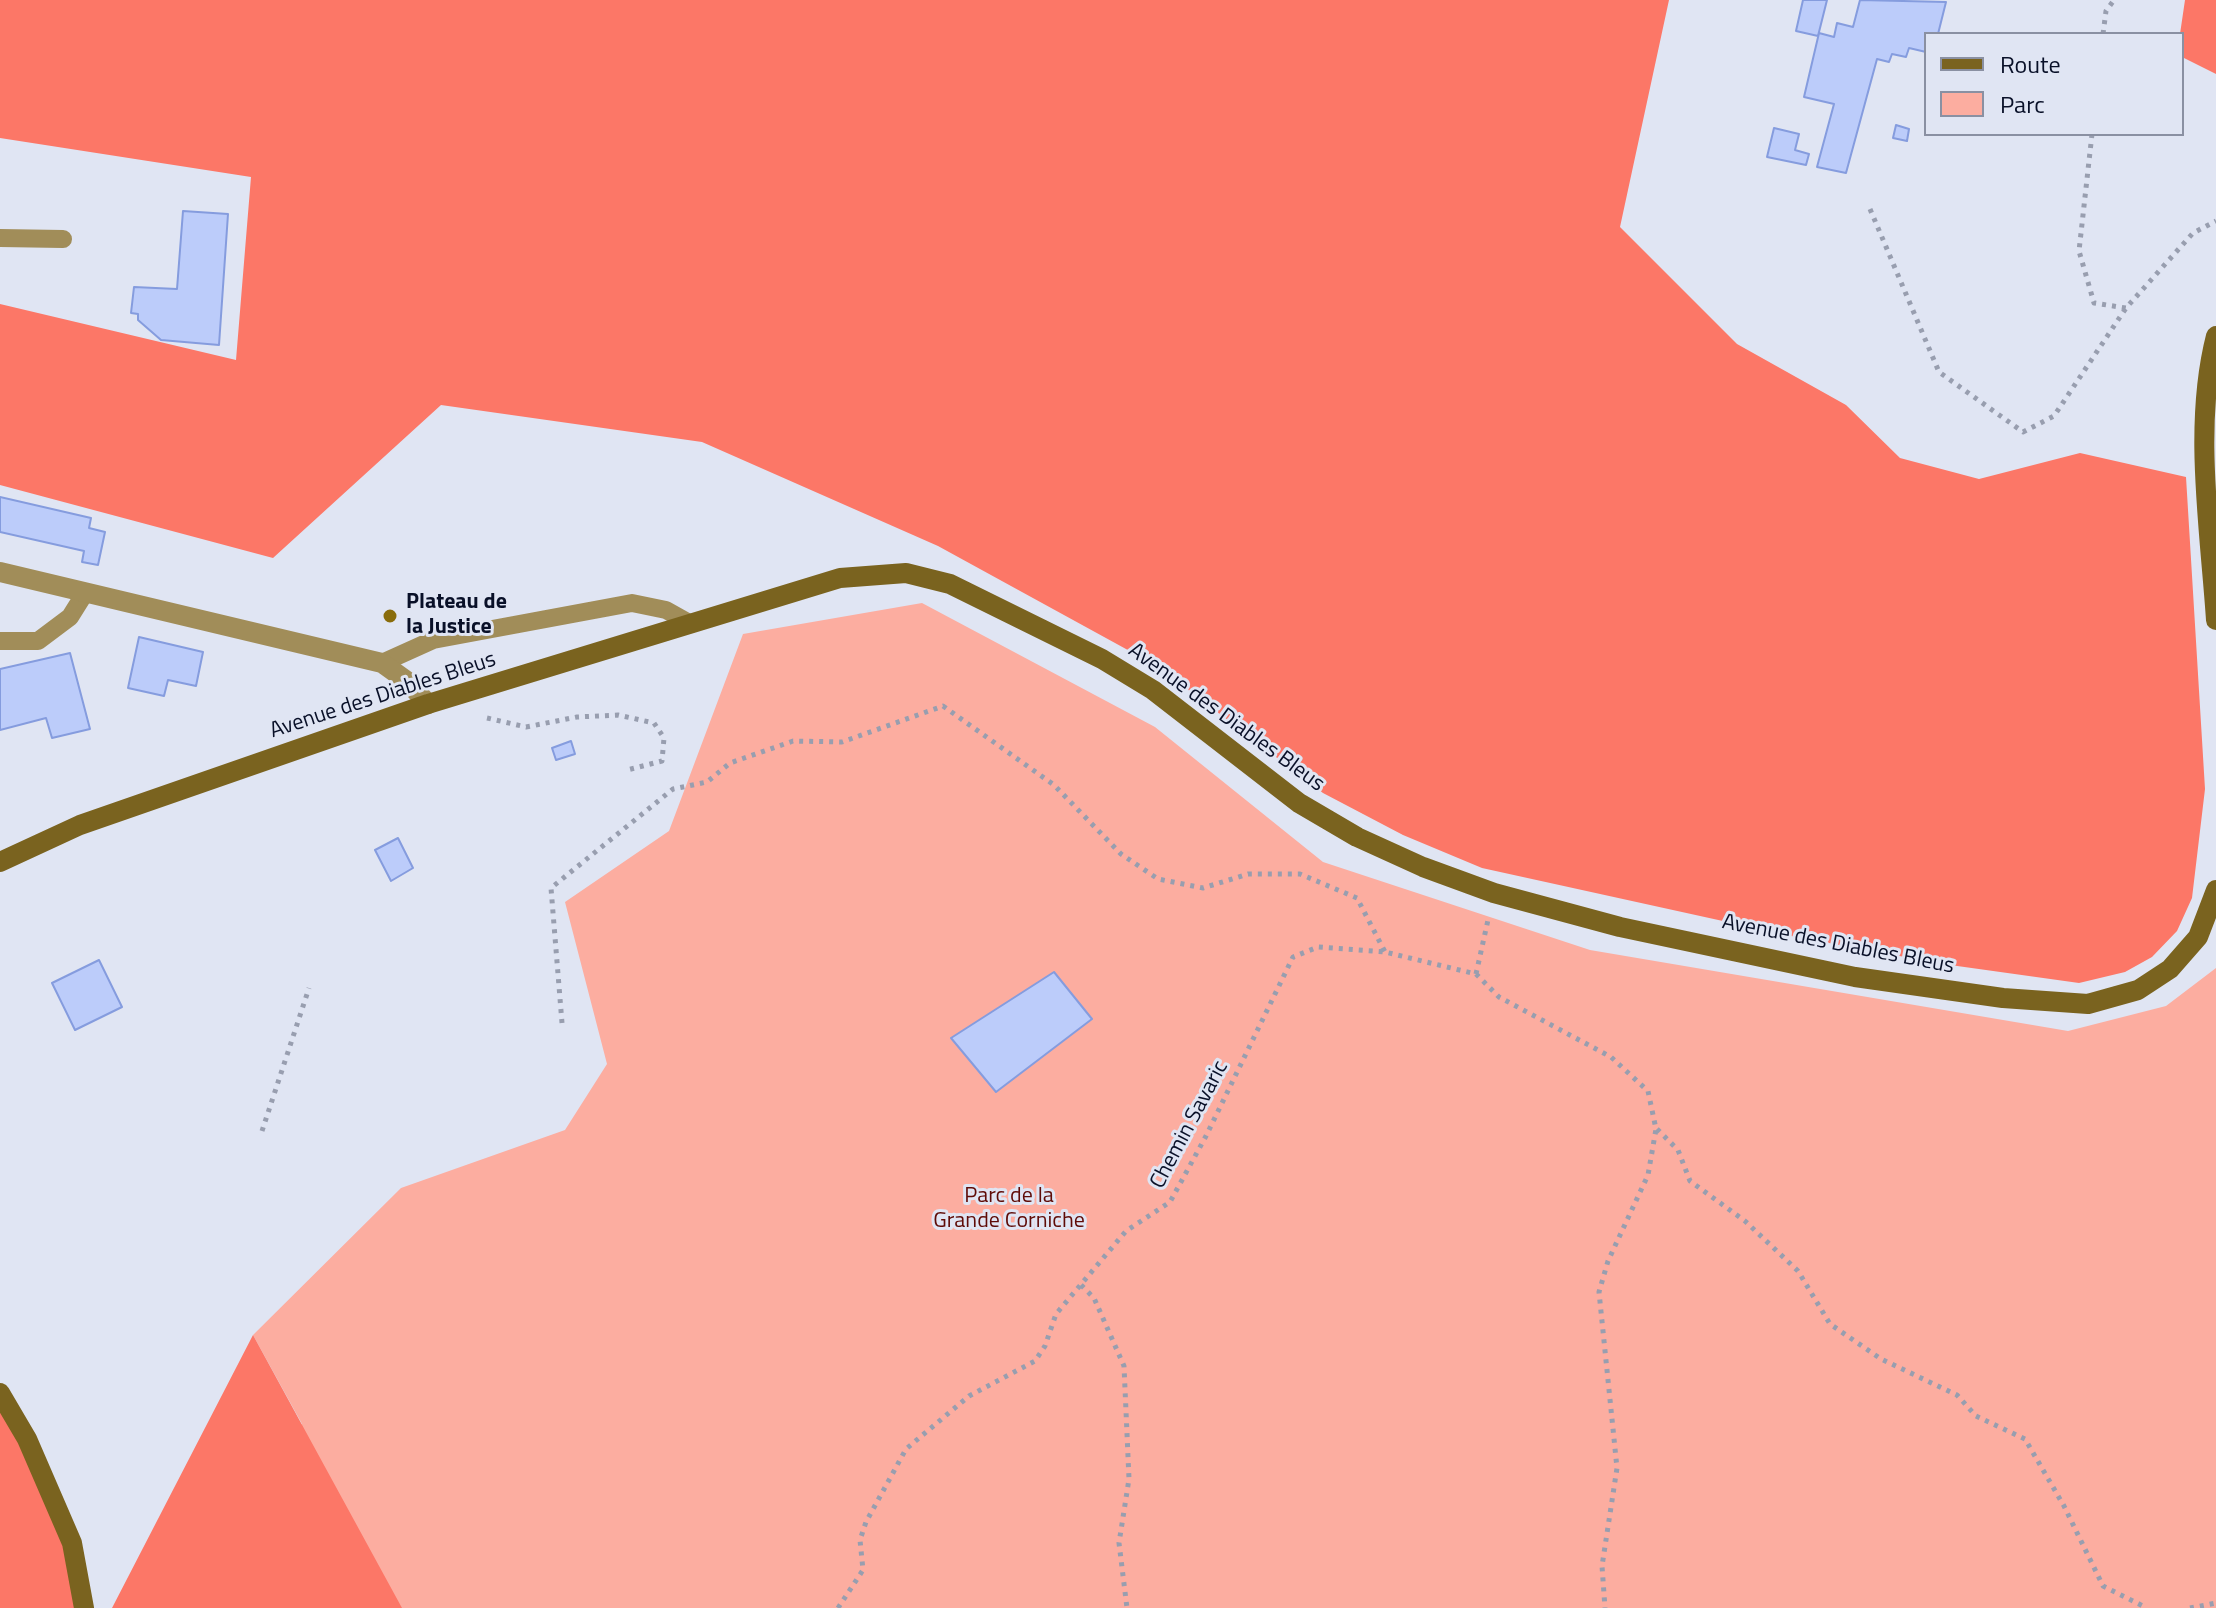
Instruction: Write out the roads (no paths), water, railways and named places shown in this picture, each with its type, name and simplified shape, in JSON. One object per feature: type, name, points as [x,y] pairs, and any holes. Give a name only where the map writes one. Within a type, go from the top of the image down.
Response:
[{"type":"main road","points":[[2216,336],[2204,441],[2216,620]]},
{"type":"main road","name":"Avenue des Diables Bleus","points":[[0,862],[80,825],[428,704],[840,578],[906,573],[950,584],[1102,659],[1153,690],[1299,803],[1357,837],[1423,867],[1494,893],[1620,927],[1855,977],[2003,998],[2088,1004],[2138,990],[2170,969],[2198,937],[2216,890]]},
{"type":"main road","points":[[0,1393],[27,1439],[72,1543],[84,1608]]},
{"type":"street","points":[[0,572],[382,663],[407,681],[428,704]]},
{"type":"lane","points":[[0,238],[63,239]]},
{"type":"lane","points":[[0,641],[38,641],[70,617],[85,593]]},
{"type":"lane","points":[[382,663],[433,640],[632,603],[666,610],[691,624]]},
{"type":"place","name":"Plateau de la Justice","points":[[390,616]]},
{"type":"park label","name":"Parc de la Grande Corniche","points":[[1009,1210]]}]
